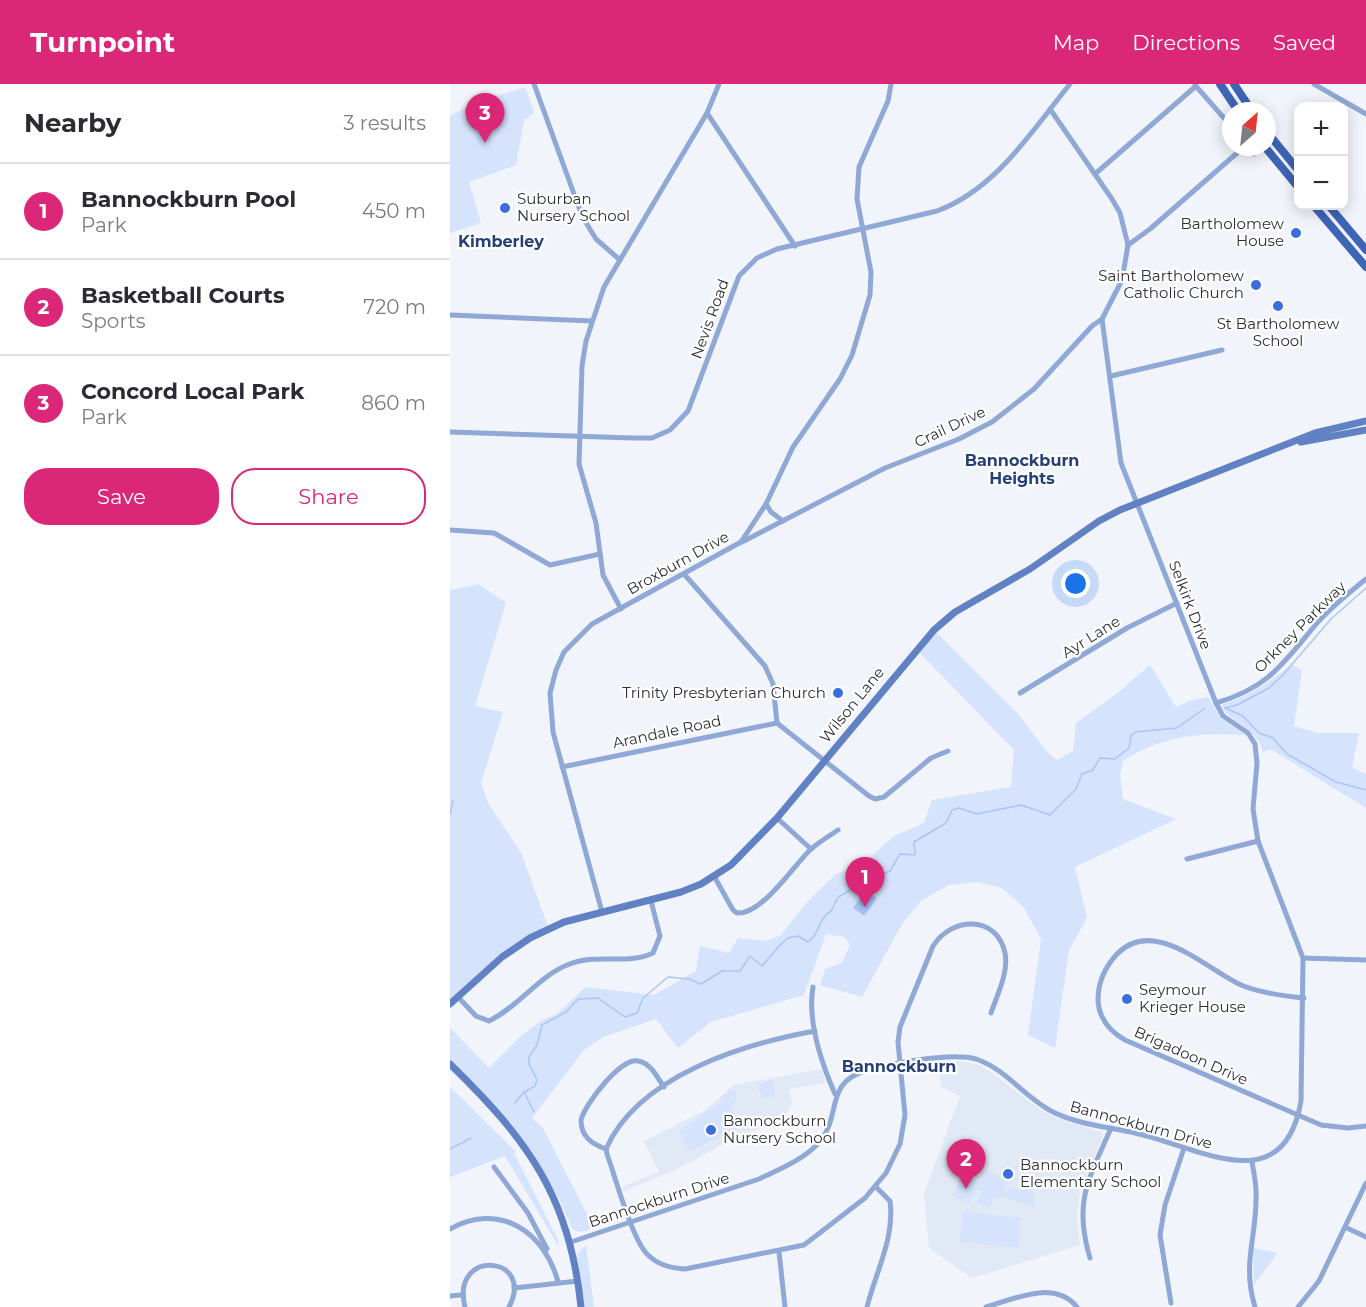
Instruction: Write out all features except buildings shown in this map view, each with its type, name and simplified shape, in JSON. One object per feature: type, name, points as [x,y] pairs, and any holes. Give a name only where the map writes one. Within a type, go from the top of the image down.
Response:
[{"type":"main road","points":[[1220,84],[1232,102]]},
{"type":"main road","points":[[1234,84],[1246,102]]},
{"type":"main road","points":[[1276,143],[1294,164]]},
{"type":"main road","points":[[1273,156],[1294,181]]},
{"type":"main road","points":[[1317,210],[1366,267]]},
{"type":"main road","points":[[1332,210],[1366,250]]},
{"type":"main road","name":"Wilson Lane","points":[[450,1004],[530,938],[564,922],[651,901],[701,884],[714,876],[743,854],[777,818],[919,645],[948,618],[1030,569],[1099,521],[1137,502],[1315,434],[1366,421]]},
{"type":"main road","name":"Wilson Lane","points":[[1296,442],[1315,441],[1366,430]]},
{"type":"main road","points":[[450,1064],[525,1148],[554,1195],[571,1242],[581,1307]]},
{"type":"street","points":[[534,84],[582,216],[596,239],[620,260]]},
{"type":"street","points":[[621,609],[603,574],[596,523],[579,464],[582,366],[592,321],[604,288],[707,113],[719,84]]},
{"type":"street","name":"Broxburn Drive","points":[[602,912],[562,767],[550,706],[556,670],[564,652],[592,624],[741,542],[766,504],[793,447],[840,379],[852,355],[870,295],[871,272],[857,199],[859,167],[888,101],[891,84]]},
{"type":"street","name":"Nevis Road","points":[[450,432],[652,438],[675,425],[688,411],[739,276],[757,258],[795,246],[937,211],[971,196],[997,174],[1070,84]]},
{"type":"street","points":[[1314,84],[1366,114]]},
{"type":"street","points":[[1095,174],[1195,85],[1222,116]]},
{"type":"street","points":[[1050,109],[1120,213],[1128,245],[1122,280],[1102,319]]},
{"type":"street","points":[[707,113],[795,246]]},
{"type":"street","points":[[1128,245],[1150,229],[1234,156]]},
{"type":"street","points":[[450,315],[592,321]]},
{"type":"street","name":"Selkirk Drive","points":[[1102,319],[1121,463],[1216,703],[1223,716],[1248,733],[1255,744],[1257,763],[1253,809],[1258,841],[1303,958],[1304,998],[1298,1116]]},
{"type":"street","name":"Crail Drive","points":[[741,542],[885,468],[959,439],[992,422],[1034,389],[1092,326],[1102,319]]},
{"type":"street","points":[[1111,376],[1222,350]]},
{"type":"street","points":[[766,504],[771,512],[783,521]]},
{"type":"street","points":[[450,530],[494,533],[549,565],[600,554]]},
{"type":"street","points":[[684,574],[765,666],[773,684],[777,723],[823,762],[869,796],[876,799],[884,797],[931,758],[948,751]]},
{"type":"street","name":"Orkney Parkway","points":[[1216,703],[1234,698],[1269,679],[1289,659],[1332,607],[1366,579]]},
{"type":"street","name":"Ayr Lane","points":[[1020,693],[1127,628],[1176,603]]},
{"type":"street","name":"Arandale Road","points":[[562,767],[777,723]]},
{"type":"street","points":[[777,818],[811,849]]},
{"type":"street","points":[[714,876],[733,910],[742,913],[772,892],[811,849],[838,830]]},
{"type":"street","points":[[1188,859],[1258,841]]},
{"type":"street","points":[[458,996],[476,1016],[489,1021],[565,965],[594,957],[634,959],[653,953],[660,936],[651,901]]},
{"type":"street","points":[[664,1088],[649,1065],[640,1061],[628,1061],[597,1093],[581,1120],[585,1136],[590,1142],[606,1149],[645,1253],[671,1268],[685,1269],[779,1252],[808,1243],[876,1187],[894,1160],[903,1130],[906,1099],[898,1042],[900,1027],[933,946],[941,934],[952,927],[967,924],[981,926],[995,935],[1002,946],[1006,967],[991,1013]]},
{"type":"street","name":"Brigadoon Drive","points":[[1304,998],[1277,995],[1244,986],[1219,975],[1176,946],[1159,941],[1143,941],[1121,951],[1108,963],[1101,978],[1098,998],[1100,1014],[1108,1028],[1125,1040],[1298,1116],[1335,1128],[1366,1126]]},
{"type":"street","points":[[1303,958],[1366,960]]},
{"type":"street","points":[[813,987],[811,1002],[815,1031],[835,1094]]},
{"type":"street","points":[[606,1149],[628,1113],[644,1099],[708,1062],[738,1048],[815,1031]]},
{"type":"street","name":"Bannockburn Drive","points":[[571,1242],[759,1179],[786,1167],[821,1140],[832,1117],[835,1094],[859,1073],[951,1057],[977,1060],[997,1070],[1051,1112],[1072,1120],[1111,1128],[1224,1161],[1252,1162]]},
{"type":"street","points":[[1255,1307],[1248,1272],[1249,1249],[1257,1200],[1252,1162],[1267,1156],[1282,1145],[1293,1131],[1298,1116]]},
{"type":"street","points":[[1090,1258],[1082,1225],[1082,1199],[1111,1128]]},
{"type":"street","points":[[1171,1303],[1160,1234],[1165,1205],[1184,1148]]},
{"type":"street","points":[[494,1167],[528,1213],[553,1264],[558,1282]]},
{"type":"street","points":[[1299,1307],[1319,1281],[1366,1183]]},
{"type":"street","points":[[867,1307],[887,1247],[891,1225],[890,1201],[876,1187]]},
{"type":"street","points":[[450,1229],[478,1219],[497,1220],[515,1225],[531,1234],[544,1248],[553,1264]]},
{"type":"street","points":[[1345,1227],[1366,1237]]},
{"type":"street","points":[[779,1252],[785,1307]]},
{"type":"street","points":[[465,1307],[460,1295],[460,1285],[465,1275],[473,1268],[483,1264],[494,1265],[504,1270],[514,1288],[509,1307]]},
{"type":"street","points":[[514,1288],[578,1281]]},
{"type":"street","points":[[986,1307],[1047,1292],[1066,1297],[1077,1307]]},
{"type":"street","points":[[450,1296],[460,1295]]},
{"type":"shaded area","points":[[525,87],[534,112],[524,121],[516,165],[469,182],[481,223],[450,233],[450,116],[468,106]]},
{"type":"shaded area","points":[[479,584],[506,603],[475,706],[503,712],[481,783],[488,803],[521,853],[549,929],[530,938],[450,1004],[450,590]]},
{"type":"shaded area","points":[[936,632],[1018,714],[1047,752],[1057,760],[1073,751],[1076,723],[1115,695],[1150,665],[1176,707],[1189,701],[1208,697],[1221,718],[1245,735],[1197,735],[1166,741],[1123,761],[1120,775],[1123,799],[1176,819],[1075,867],[1087,918],[1069,950],[1055,1048],[1028,1035],[1041,939],[1024,908],[1002,888],[978,882],[949,885],[922,900],[902,924],[862,997],[820,985],[825,969],[842,963],[850,944],[844,937],[826,934],[804,995],[711,1022],[678,1048],[656,1019],[603,1037],[583,1051],[532,1118],[543,1128],[594,1228],[581,1232],[573,1230],[535,1156],[512,1125],[450,1060],[450,1028],[489,1068],[521,1036],[539,1022],[558,1013],[586,987],[654,995],[696,971],[700,946],[729,953],[738,938],[765,941],[780,936],[808,901],[836,874],[861,865],[894,836],[924,823],[932,800],[1011,787],[1014,750],[918,651]]},
{"type":"shaded area","points":[[1292,665],[1302,670],[1294,726],[1318,733],[1359,733],[1352,768],[1366,774],[1366,808],[1272,750],[1263,753],[1256,737],[1232,718],[1221,705],[1267,683]]},
{"type":"shaded area","name":"Bannockburn Elementary School","points":[[956,1061],[976,1064],[991,1072],[1053,1117],[1102,1132],[1102,1138],[1080,1191],[1077,1218],[1080,1245],[972,1278],[929,1248],[924,1193],[960,1096],[941,1087],[938,1063]]},
{"type":"shaded area","name":"Bannockburn Nursery School","points":[[822,1069],[826,1083],[789,1089],[792,1103],[784,1119],[737,1137],[673,1171],[624,1191],[622,1187],[659,1172],[644,1141],[707,1109],[733,1085]]},
{"type":"shaded area","points":[[772,1079],[776,1095],[764,1099],[757,1086]]},
{"type":"shaded area","points":[[450,1087],[516,1152],[514,1153],[558,1240],[559,1247],[505,1156],[450,1177]]},
{"type":"shaded area","points":[[736,1090],[736,1099],[731,1107],[741,1127],[689,1152],[679,1131],[721,1102],[721,1096],[727,1094],[727,1091]]},
{"type":"shaded area","points":[[987,1171],[1008,1181],[1004,1191],[1007,1192],[1010,1187],[1021,1191],[1031,1185],[1035,1201],[1033,1207],[1001,1196],[999,1200],[994,1198],[989,1208],[977,1202],[982,1192],[977,1189],[969,1204],[952,1196],[963,1174],[980,1183]]},
{"type":"shaded area","points":[[963,1212],[1021,1218],[1018,1248],[960,1242]]},
{"type":"shaded area","points":[[586,1245],[594,1307],[585,1307],[577,1254]]},
{"type":"shaded area","points":[[1253,1248],[1278,1253],[1254,1285]]},
{"type":"water","points":[[866,890],[877,898],[864,916],[853,908]]},
{"type":"waterway","points":[[1225,708],[1237,705],[1269,688],[1331,619],[1366,588]]},
{"type":"waterway","points":[[515,1103],[523,1093],[535,1086],[537,1080],[529,1064],[529,1057],[537,1045],[542,1025],[566,1012],[578,999],[598,998],[625,1017],[637,1013],[643,998],[668,977],[689,979],[701,984],[722,971],[740,971],[750,956],[762,966],[788,938],[798,936],[808,942],[812,939],[838,897],[858,882],[875,879],[890,871],[900,854],[915,855],[914,842],[946,823],[952,810],[959,808],[977,814],[1021,805],[1050,815],[1076,789],[1082,774],[1093,770],[1100,758],[1115,759],[1129,748],[1131,736],[1135,732],[1177,728],[1205,708]]},
{"type":"waterway","points":[[1225,708],[1243,716],[1259,733],[1273,738],[1287,754],[1336,782],[1366,790]]},
{"type":"waterway","points":[[450,814],[453,800]]},
{"type":"waterway","points":[[524,1092],[534,1112]]},
{"type":"waterway","points":[[450,1149],[471,1138]]},
{"type":"place","name":"Concord Local Park","points":[[485,143]]},
{"type":"place","name":"Suburban Nursery School","points":[[505,208]]},
{"type":"place","name":"Bartholomew House","points":[[1296,233]]},
{"type":"place","name":"Saint Bartholomew Catholic Church","points":[[1256,285]]},
{"type":"place","name":"St Bartholomew School","points":[[1278,306]]},
{"type":"place","name":"Trinity Presbyterian Church","points":[[838,693]]},
{"type":"place","name":"Bannockburn Pool","points":[[865,907]]},
{"type":"place","name":"Seymour Krieger House","points":[[1127,999]]},
{"type":"place","name":"Bannockburn Nursery School","points":[[711,1130]]},
{"type":"place","name":"Bannockburn Elementary School","points":[[1008,1174]]},
{"type":"place","name":"Basketball Courts","points":[[966,1189]]},
{"type":"district","name":"Kimberley","points":[[501,241]]},
{"type":"district","name":"Bannockburn Heights","points":[[1022,469]]},
{"type":"district","name":"Bannockburn","points":[[899,1066]]}]
